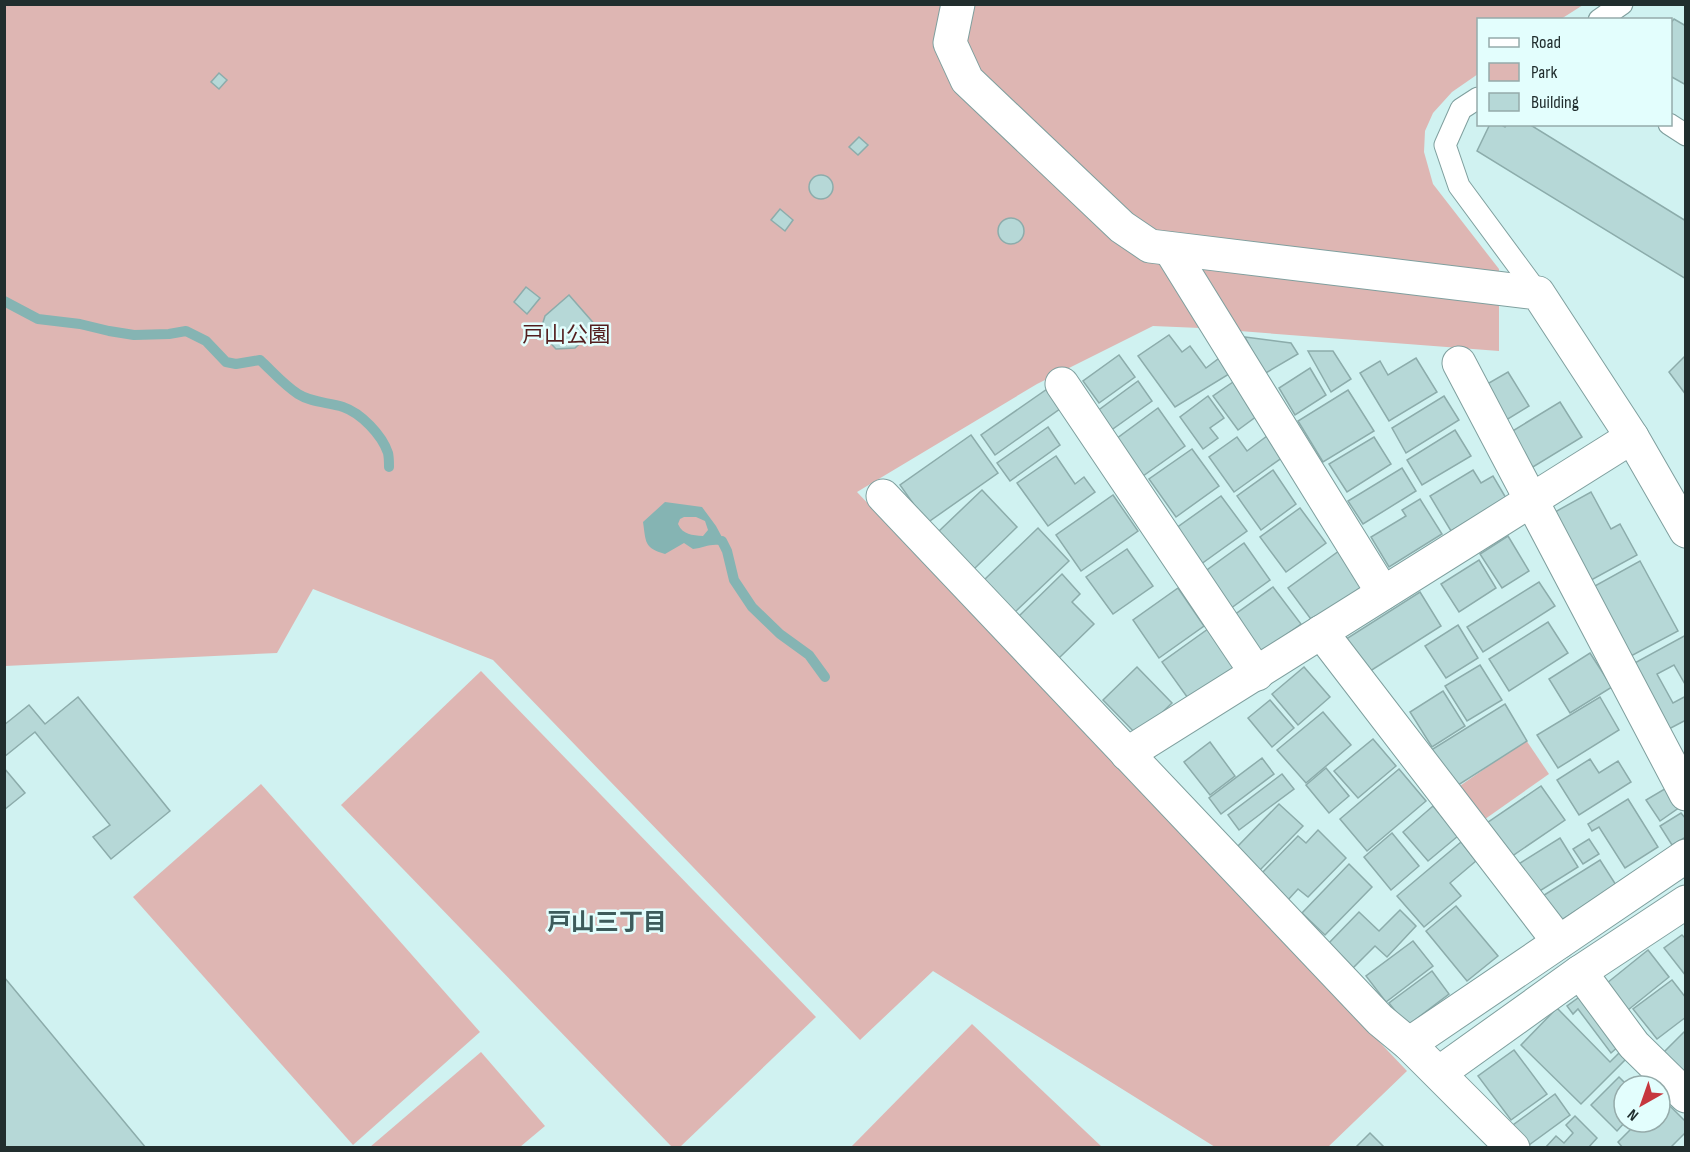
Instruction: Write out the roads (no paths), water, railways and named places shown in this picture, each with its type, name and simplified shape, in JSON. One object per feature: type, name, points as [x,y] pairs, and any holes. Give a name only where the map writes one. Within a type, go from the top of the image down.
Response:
[{"type":"street","points":[[958,4],[950,43],[967,80],[1122,227],[1150,246],[1538,293],[1632,437],[1686,531]]},
{"type":"street","points":[[1170,249],[1383,593]]},
{"type":"street","points":[[1459,363],[1686,794]]},
{"type":"street","points":[[1062,384],[1257,674]]},
{"type":"street","points":[[1127,754],[1632,437]]},
{"type":"street","points":[[883,496],[1380,1020],[1409,1044],[1514,1148]]},
{"type":"street","points":[[1322,632],[1559,942]]},
{"type":"street","points":[[1409,1044],[1686,856]]},
{"type":"street","points":[[1439,1073],[1580,972],[1686,902]]},
{"type":"street","points":[[1580,972],[1634,1045],[1686,1096]]},
{"type":"lane","points":[[1602,18],[1622,4]]},
{"type":"lane","points":[[1477,99],[1461,110],[1445,145],[1459,186],[1538,293]]},
{"type":"lane","points":[[1672,126],[1686,135]]},
{"type":"water","points":[[665,502],[702,507],[723,539],[719,545],[693,549],[684,543],[665,554],[653,549],[647,543],[643,522]],"holes":[[[684,517],[696,517],[705,521],[708,530],[703,536],[685,532],[678,524]]]},
{"type":"waterway","points":[[4,301],[38,319],[80,324],[109,331],[134,335],[186,331],[206,341],[226,362],[236,364],[260,360],[303,397],[343,407],[364,419],[385,446],[389,467]]},
{"type":"waterway","points":[[722,541],[727,551],[734,580],[752,607],[780,634],[809,655],[825,677]]},
{"type":"district","name":"戸山三丁目","points":[[607,922]]},
{"type":"park label","name":"戸山公園","points":[[566,335]]}]
